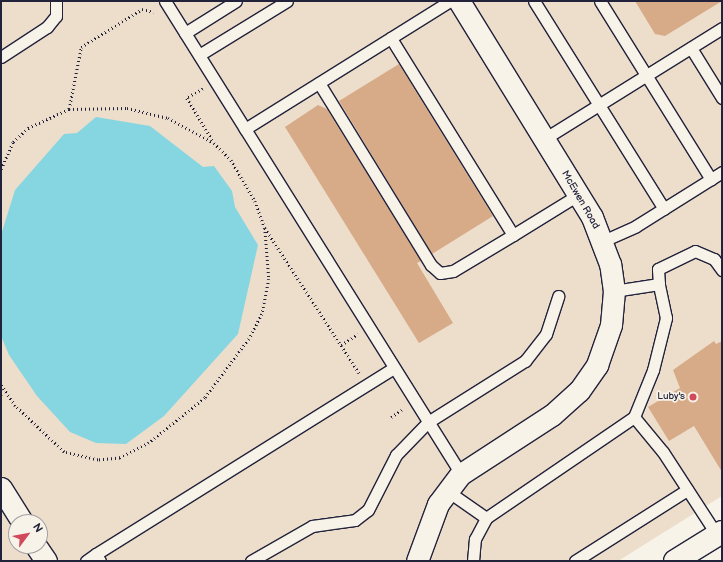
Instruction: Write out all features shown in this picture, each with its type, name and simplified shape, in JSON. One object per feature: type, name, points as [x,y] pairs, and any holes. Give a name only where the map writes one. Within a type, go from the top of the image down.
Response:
[{"type":"main road","points":[[675,561],[719,534]]},
{"type":"street","name":"McEwen Road","points":[[417,561],[426,528],[446,490],[461,474],[552,415],[578,391],[597,365],[611,325],[614,290],[602,241],[578,195],[459,1]]},
{"type":"street","points":[[1,488],[17,514]]},
{"type":"lane","points":[[1,57],[47,28],[56,16],[56,1]]},
{"type":"lane","points":[[166,1],[461,474]]},
{"type":"lane","points":[[185,33],[236,1]]},
{"type":"lane","points":[[199,55],[287,1]]},
{"type":"lane","points":[[245,129],[450,1]]},
{"type":"lane","points":[[534,1],[664,208]]},
{"type":"lane","points":[[600,1],[711,179]]},
{"type":"lane","points":[[544,139],[722,28]]},
{"type":"lane","points":[[391,38],[513,235]]},
{"type":"lane","points":[[690,48],[722,98]]},
{"type":"lane","points":[[319,83],[431,264],[440,273],[453,271],[578,195]]},
{"type":"lane","points":[[602,241],[664,208],[722,172]]},
{"type":"lane","points":[[473,561],[475,539],[486,518],[634,417],[653,370],[666,318],[659,284],[658,269],[695,251],[714,259],[722,270]]},
{"type":"lane","points":[[614,290],[659,284]]},
{"type":"lane","points":[[251,561],[312,526],[355,520],[368,510],[396,455],[428,422],[525,361],[546,334],[558,296]]},
{"type":"lane","points":[[86,561],[98,558],[394,368]]},
{"type":"lane","points":[[634,417],[719,534]]},
{"type":"lane","points":[[446,490],[486,518]]},
{"type":"lane","points":[[575,561],[687,490]]},
{"type":"path","points":[[69,110],[81,47],[142,9],[157,13]]},
{"type":"path","points":[[203,88],[187,98],[214,143],[244,182],[265,228],[359,373]]},
{"type":"path","points":[[1,169],[13,142],[28,128],[69,110],[103,107],[149,112],[168,118],[214,143]]},
{"type":"path","points":[[1,385],[5,392],[50,442],[64,452],[98,460],[120,458],[149,443],[206,398],[249,339],[262,314],[269,279],[265,228]]},
{"type":"path","points":[[1,394],[5,392]]},
{"type":"path","points":[[390,417],[403,409]]},
{"type":"shaded area","points":[[1,1],[722,1],[722,496],[618,561],[1,561]]},
{"type":"water","points":[[96,117],[150,126],[203,167],[214,166],[232,191],[235,207],[258,245],[238,334],[164,416],[126,444],[96,443],[70,432],[37,396],[9,355],[1,336],[1,235],[15,190],[64,134],[77,133]]},
{"type":"building","points":[[635,1],[722,1],[665,36],[655,34]]},
{"type":"building","points":[[399,64],[493,216],[432,254],[339,101]]},
{"type":"building","points":[[318,105],[327,109],[421,261],[417,263],[453,323],[419,343],[285,127]]},
{"type":"building","name":"Luby's","points":[[714,341],[716,344],[722,341],[722,472],[694,426],[669,441],[648,407],[680,388],[673,370]]},
{"type":"place","name":"Luby's","points":[[693,397]]}]
